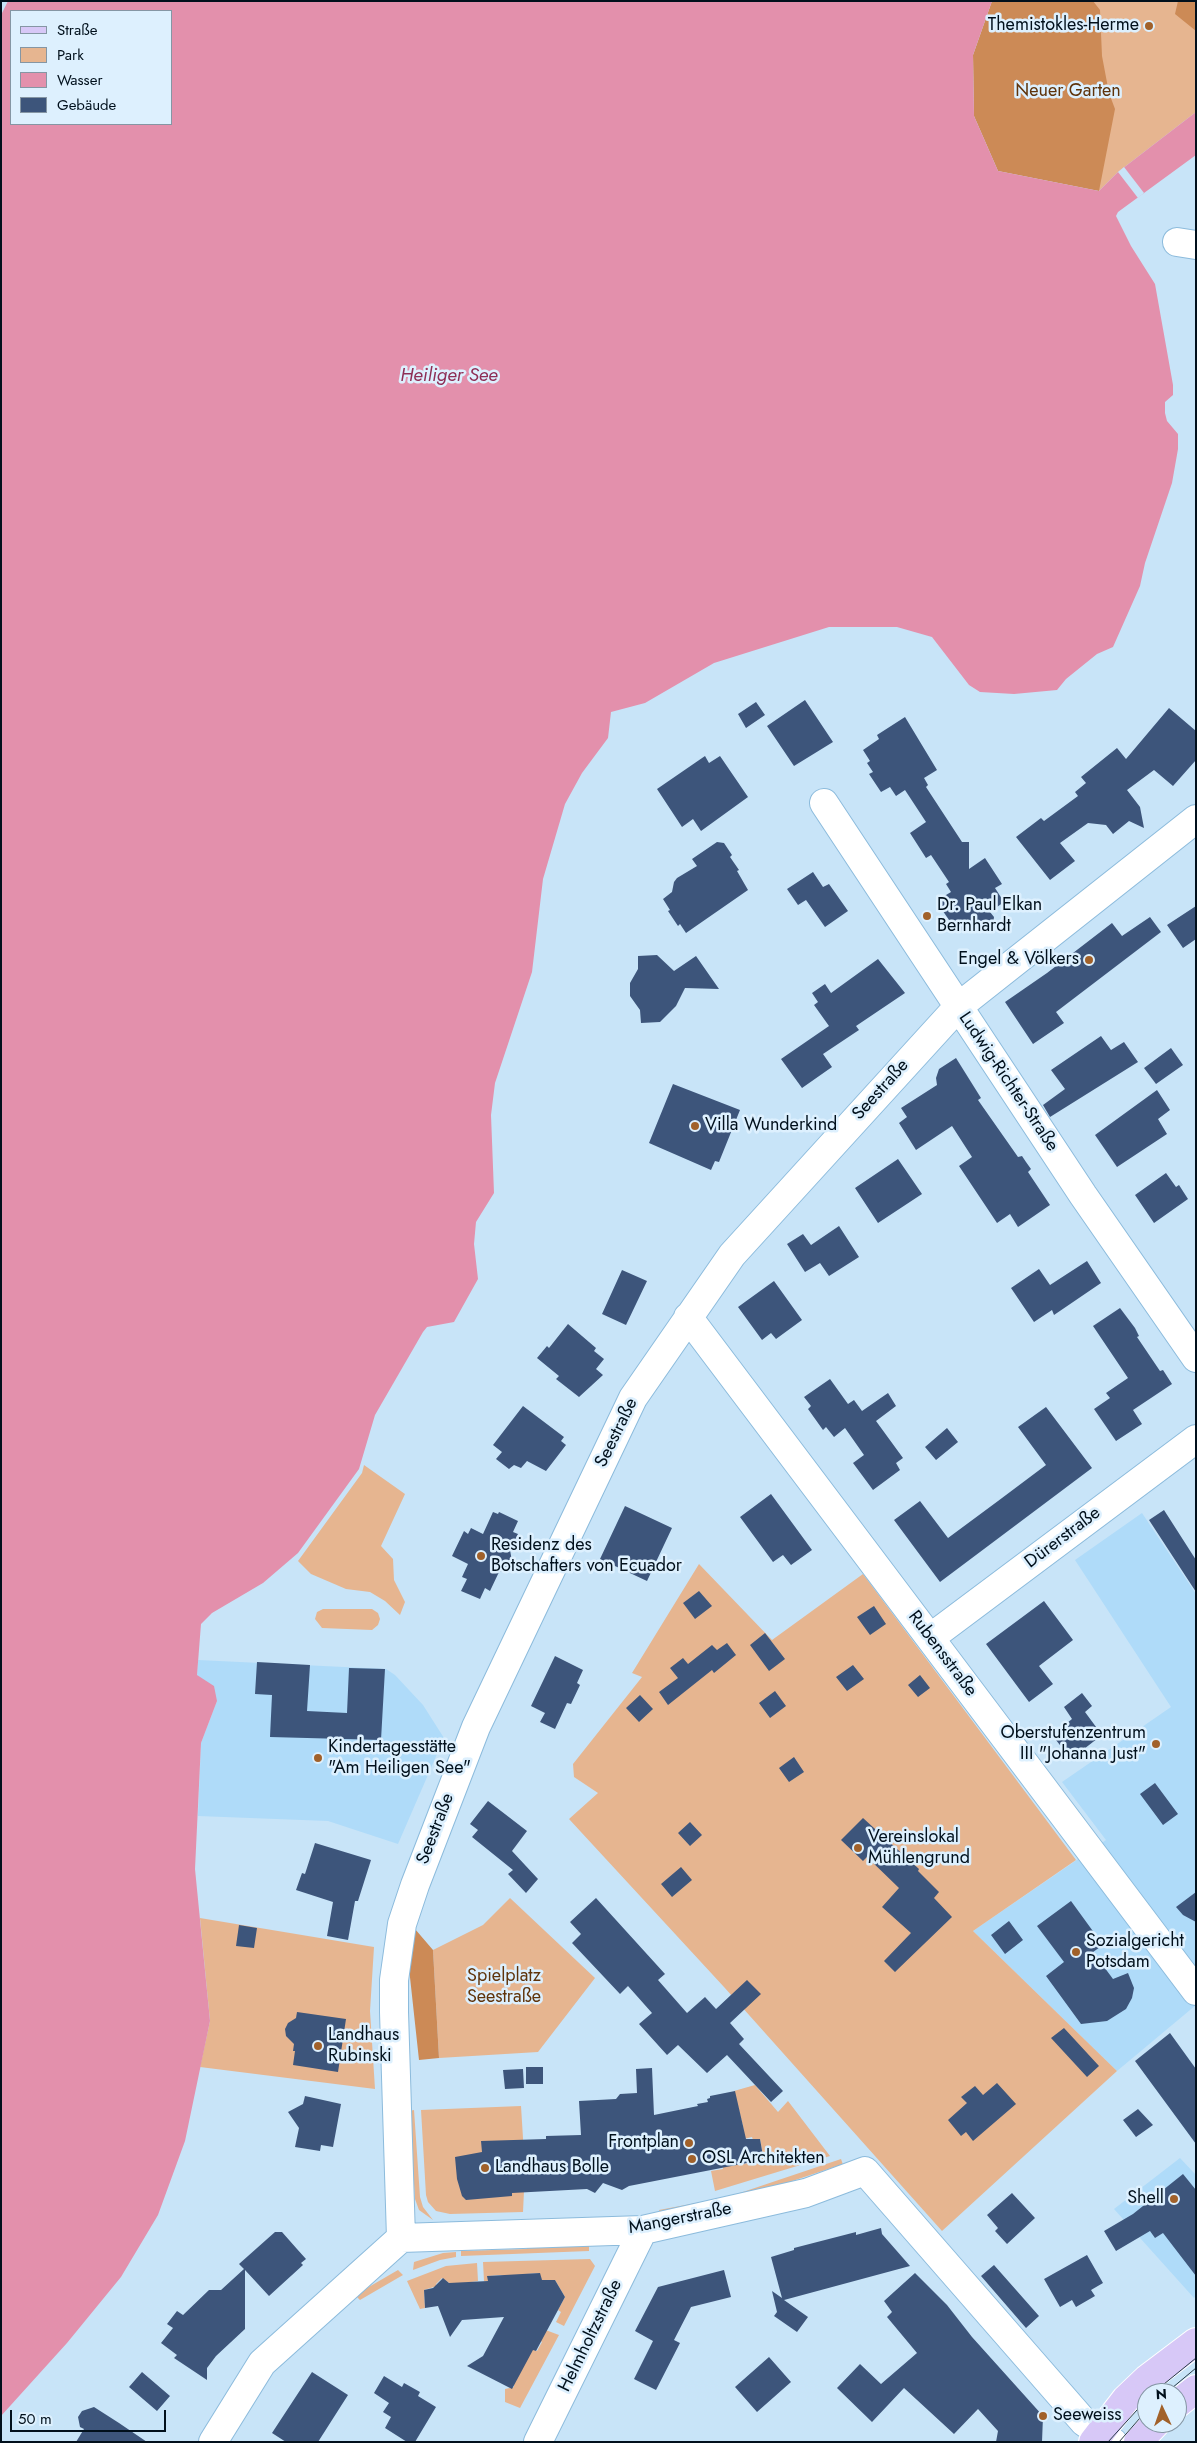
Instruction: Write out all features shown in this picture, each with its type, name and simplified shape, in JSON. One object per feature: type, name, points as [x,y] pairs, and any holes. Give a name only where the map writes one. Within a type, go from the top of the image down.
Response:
[{"type":"main road","points":[[1102,2438],[1126,2399],[1147,2379],[1196,2342]]},
{"type":"street","name":"Ludwig-Richter-Straße","points":[[824,803],[1083,1195],[1196,1358]]},
{"type":"street","name":"Seestraße","points":[[401,2238],[394,1980],[402,1924],[476,1727],[633,1398],[732,1255],[958,1006],[1196,819]]},
{"type":"street","name":"Rubensstraße","points":[[688,1317],[1196,1991]]},
{"type":"street","name":"Dürerstraße","points":[[930,1638],[1196,1439]]},
{"type":"street","name":"Mangerstraße","points":[[401,2238],[643,2230],[806,2193],[865,2171],[1084,2422],[1102,2438]]},
{"type":"street","name":"Helmholtzstraße","points":[[538,2442],[643,2230]]},
{"type":"street","points":[[213,2442],[262,2363],[401,2238]]},
{"type":"shaded area","points":[[1142,1513],[1196,1594],[1196,2005],[1117,2071],[973,1931],[1106,1840],[1062,1782],[1171,1707],[1075,1560]]},
{"type":"shaded area","name":"Kindertagesstätte \"Am Heiligen See\"","points":[[198,1660],[386,1669],[395,1675],[423,1705],[444,1738],[398,1844],[328,1821],[198,1816],[201,1743],[217,1701],[197,1675]]},
{"type":"shaded area","points":[[1180,2158],[1196,2175],[1196,2296],[1194,2298],[1114,2209]]},
{"type":"green space","name":"Neuer Garten","points":[[992,1],[1196,1],[1196,112],[1118,172],[1099,191]]},
{"type":"green space","name":"Neuer Garten","points":[[992,1],[1093,1],[1100,10],[1102,56],[1109,93],[1115,109],[1099,191],[998,171],[974,116],[973,55]]},
{"type":"green space","points":[[1178,1],[1196,1],[1196,31],[1175,14]]},
{"type":"green space","points":[[364,1465],[405,1494],[381,1546],[393,1559],[394,1580],[405,1602],[400,1615],[385,1601],[370,1592],[346,1589],[311,1574],[298,1561],[362,1473]]},
{"type":"green space","points":[[699,1564],[772,1640],[863,1574],[1076,1860],[973,1931],[1117,2071],[942,2231],[724,1987],[569,1819],[598,1793],[574,1777],[573,1764],[642,1677],[632,1673]]},
{"type":"green space","points":[[323,1609],[372,1609],[378,1613],[380,1619],[378,1625],[372,1630],[322,1628],[315,1619],[317,1612]]},
{"type":"green space","name":"Spielplatz Seestraße","points":[[510,1898],[595,1978],[538,2052],[439,2058],[433,1950],[483,1925]]},
{"type":"green space","points":[[200,1918],[374,1947],[370,2011],[375,2089],[200,2067],[210,2021]]},
{"type":"green space","points":[[415,1929],[433,1950],[439,2058],[419,2060],[409,1968]]},
{"type":"green space","points":[[755,2085],[778,2112],[788,2101],[830,2156],[715,2191],[711,2171],[723,2169],[723,2164],[738,2160],[739,2165],[757,2161],[757,2157],[763,2156],[760,2139],[753,2140],[752,2137],[744,2139],[743,2126],[734,2091]]},
{"type":"green space","points":[[521,2106],[525,2170],[523,2212],[450,2214],[436,2211],[428,2202],[426,2195],[421,2110]]},
{"type":"green space","points":[[414,2110],[420,2197],[423,2207],[433,2220],[419,2210],[415,2199],[409,2111]]},
{"type":"green space","points":[[841,2159],[846,2173],[837,2166],[730,2202],[660,2215],[659,2210],[728,2197]]},
{"type":"green space","points":[[561,2241],[571,2241],[572,2246],[589,2246],[589,2251],[461,2256],[461,2251],[527,2249],[527,2242],[535,2242],[536,2248],[561,2247]]},
{"type":"green space","points":[[456,2252],[456,2257],[440,2260],[413,2270],[414,2262],[443,2253]]},
{"type":"green space","points":[[590,2259],[595,2266],[564,2326],[556,2322],[561,2312],[558,2310],[565,2297],[555,2280],[542,2282],[539,2273],[527,2274],[527,2280],[500,2275],[488,2276],[488,2281],[484,2281],[483,2262]]},
{"type":"green space","points":[[477,2263],[478,2281],[452,2285],[442,2278],[436,2284],[437,2286],[424,2290],[425,2308],[420,2309],[407,2281],[446,2266]]},
{"type":"green space","points":[[398,2270],[403,2275],[360,2300],[355,2295]]},
{"type":"green space","points":[[543,2329],[559,2335],[520,2408],[505,2402],[505,2389],[514,2387],[514,2383],[531,2349],[537,2351],[542,2342],[536,2338]]},
{"type":"water","name":"Heiliger See","points":[[8,1],[992,1],[973,55],[974,116],[998,171],[1099,191],[1118,172],[1196,112],[1196,155],[1118,212],[1116,216],[1131,246],[1155,284],[1173,385],[1173,395],[1165,402],[1165,413],[1167,421],[1178,434],[1178,449],[1172,483],[1145,563],[1140,586],[1113,647],[1097,654],[1066,679],[1057,690],[1014,694],[980,692],[969,685],[932,637],[897,627],[829,627],[714,663],[645,703],[611,712],[608,738],[582,773],[565,804],[543,879],[532,972],[495,1083],[491,1115],[494,1193],[476,1222],[474,1244],[478,1279],[454,1322],[427,1327],[423,1332],[375,1415],[359,1469],[298,1553],[263,1583],[212,1613],[201,1624],[197,1675],[214,1686],[217,1701],[201,1743],[195,1869],[210,2021],[185,2141],[158,2215],[121,2277],[67,2343],[1,2416],[1,15]]},
{"type":"pier","points":[[1124,167],[1144,193],[1138,198],[1118,172]]},
{"type":"building","points":[[805,700],[833,742],[794,766],[767,726]]},
{"type":"building","points":[[756,702],[765,715],[746,728],[738,714]]},
{"type":"building","points":[[1169,708],[1196,731],[1196,760],[1173,786],[1154,770],[1127,790],[1140,807],[1144,828],[1129,821],[1113,834],[1106,825],[1088,823],[1060,843],[1075,861],[1050,880],[1016,837],[1041,818],[1044,821],[1078,796],[1075,792],[1086,783],[1081,777],[1117,748],[1126,759]]},
{"type":"building","points":[[905,717],[937,770],[924,778],[928,785],[926,787],[962,842],[969,842],[969,869],[985,858],[1002,884],[995,888],[1004,902],[990,912],[994,917],[993,924],[983,931],[975,929],[972,924],[958,933],[936,901],[951,892],[946,884],[949,882],[931,855],[926,858],[910,833],[926,822],[905,790],[896,796],[890,787],[881,792],[869,774],[873,772],[867,763],[870,761],[863,750],[879,739],[877,735]]},
{"type":"building","points":[[705,756],[709,763],[720,756],[748,797],[701,831],[693,819],[682,827],[657,789]]},
{"type":"building","points":[[717,842],[724,843],[732,855],[730,857],[739,870],[737,871],[748,890],[686,933],[680,924],[678,926],[663,899],[672,892],[677,878],[697,866],[692,859]]},
{"type":"building","points":[[813,872],[823,887],[829,884],[848,911],[825,927],[806,900],[798,905],[787,889]]},
{"type":"building","points":[[1196,906],[1196,939],[1183,948],[1167,925]]},
{"type":"building","points":[[1150,917],[1161,932],[1056,1012],[1064,1023],[1033,1044],[1005,1002],[1047,973],[1112,923],[1122,936]]},
{"type":"building","points":[[657,955],[674,971],[696,956],[719,989],[685,988],[676,1006],[660,1022],[641,1023],[640,1010],[630,996],[630,983],[638,969],[638,956]]},
{"type":"building","points":[[878,959],[905,993],[856,1026],[859,1030],[823,1054],[832,1067],[802,1088],[781,1059],[829,1026],[814,1005],[818,1002],[812,993],[825,984],[831,993]]},
{"type":"building","points":[[1101,1036],[1111,1050],[1124,1042],[1138,1062],[1050,1117],[1043,1105],[1065,1089],[1051,1070]]},
{"type":"building","points":[[1171,1048],[1183,1065],[1156,1084],[1144,1068]]},
{"type":"building","points":[[956,1058],[981,1098],[978,1100],[1018,1157],[1022,1156],[1031,1169],[1028,1172],[1050,1205],[1018,1227],[1010,1214],[997,1223],[959,1166],[972,1157],[952,1126],[916,1150],[899,1123],[907,1117],[901,1108],[937,1085],[936,1078],[939,1069]]},
{"type":"building","name":"Villa Wunderkind","points":[[673,1084],[740,1110],[719,1162],[715,1161],[711,1170],[649,1143]]},
{"type":"building","points":[[1157,1090],[1170,1110],[1158,1119],[1167,1134],[1117,1167],[1095,1135]]},
{"type":"building","points":[[898,1159],[922,1194],[878,1223],[855,1188]]},
{"type":"building","points":[[1166,1173],[1176,1187],[1179,1185],[1188,1199],[1154,1223],[1135,1195]]},
{"type":"building","points":[[839,1226],[859,1257],[829,1276],[820,1263],[805,1272],[787,1244],[803,1234],[811,1245]]},
{"type":"building","points":[[1087,1261],[1101,1283],[1054,1315],[1052,1310],[1034,1322],[1011,1288],[1039,1269],[1050,1285]]},
{"type":"building","points":[[622,1270],[647,1281],[626,1325],[602,1314]]},
{"type":"building","points":[[774,1281],[802,1320],[776,1339],[771,1333],[762,1340],[738,1307]]},
{"type":"building","points":[[1120,1308],[1135,1328],[1139,1336],[1137,1337],[1160,1371],[1163,1370],[1172,1384],[1133,1410],[1142,1424],[1116,1441],[1094,1409],[1110,1398],[1106,1393],[1128,1378],[1093,1326]]},
{"type":"building","points":[[568,1324],[596,1348],[594,1351],[604,1359],[596,1369],[603,1375],[579,1397],[556,1379],[559,1376],[537,1358],[547,1346],[549,1348]]},
{"type":"building","points":[[830,1379],[848,1404],[854,1400],[862,1411],[888,1393],[896,1406],[876,1421],[903,1458],[896,1463],[900,1470],[873,1490],[853,1463],[864,1455],[845,1428],[834,1437],[826,1427],[823,1430],[808,1409],[811,1406],[804,1397]]},
{"type":"building","points":[[523,1406],[564,1437],[561,1441],[566,1445],[546,1471],[527,1461],[521,1468],[514,1465],[509,1469],[496,1459],[502,1452],[493,1445]]},
{"type":"building","points":[[1046,1407],[1092,1468],[940,1582],[894,1520],[920,1501],[948,1538],[998,1501],[1046,1465],[1018,1427]]},
{"type":"building","points":[[947,1428],[958,1442],[936,1460],[925,1447]]},
{"type":"building","points":[[771,1494],[812,1550],[791,1565],[783,1555],[773,1562],[740,1517]]},
{"type":"building","points":[[625,1506],[672,1528],[647,1581],[600,1559]]},
{"type":"building","points":[[1164,1510],[1196,1560],[1196,1592],[1149,1520]]},
{"type":"building","name":"Residenz des Botschafters von Ecuador","points":[[493,1512],[498,1514],[499,1512],[518,1521],[513,1532],[518,1534],[510,1550],[512,1561],[508,1570],[499,1572],[490,1591],[485,1588],[480,1599],[461,1591],[467,1579],[462,1577],[468,1564],[452,1556],[464,1531],[468,1534],[471,1528],[483,1534]]},
{"type":"building","points":[[699,1591],[712,1606],[695,1619],[683,1603]]},
{"type":"building","points":[[1044,1601],[1073,1640],[1039,1666],[1053,1684],[1029,1702],[986,1644]]},
{"type":"building","points":[[874,1606],[886,1624],[870,1635],[857,1617]]},
{"type":"building","points":[[765,1633],[785,1659],[769,1671],[750,1645]]},
{"type":"building","points":[[727,1643],[736,1655],[714,1673],[712,1670],[668,1705],[659,1692],[678,1678],[670,1668],[683,1658],[688,1664],[712,1645],[717,1650]]},
{"type":"building","points":[[555,1656],[583,1670],[577,1683],[580,1685],[571,1704],[567,1703],[555,1729],[540,1722],[545,1713],[531,1706]]},
{"type":"building","points":[[257,1662],[310,1665],[307,1711],[347,1713],[349,1668],[385,1669],[381,1740],[270,1737],[272,1695],[255,1694]]},
{"type":"building","points":[[853,1665],[864,1679],[847,1691],[836,1677]]},
{"type":"building","points":[[920,1675],[930,1688],[918,1697],[908,1685]]},
{"type":"building","points":[[775,1691],[786,1706],[770,1718],[759,1703]]},
{"type":"building","points":[[1082,1693],[1092,1706],[1085,1712],[1102,1735],[1071,1759],[1052,1735],[1072,1719],[1064,1707]]},
{"type":"building","points":[[640,1695],[653,1709],[639,1722],[626,1708]]},
{"type":"building","points":[[794,1757],[804,1772],[789,1782],[779,1768]]},
{"type":"building","points":[[1155,1783],[1178,1814],[1163,1825],[1140,1794]]},
{"type":"building","points":[[488,1801],[527,1831],[512,1851],[538,1879],[526,1893],[508,1874],[513,1870],[472,1837],[478,1830],[470,1824]]},
{"type":"building","points":[[863,1818],[919,1869],[918,1871],[939,1892],[934,1898],[952,1917],[895,1972],[884,1961],[911,1933],[882,1907],[899,1888],[867,1857],[863,1861],[841,1840]]},
{"type":"building","points":[[690,1822],[702,1835],[690,1846],[678,1833]]},
{"type":"building","points":[[315,1843],[371,1860],[358,1901],[355,1901],[348,1940],[327,1936],[333,1902],[296,1890],[302,1873],[305,1874]]},
{"type":"building","points":[[681,1867],[692,1880],[672,1897],[661,1884]]},
{"type":"building","points":[[1196,1892],[1196,1922],[1183,1915],[1176,1907]]},
{"type":"building","points":[[596,1898],[665,1974],[658,1980],[687,2013],[705,1997],[716,2009],[747,1980],[761,1994],[730,2023],[744,2039],[739,2044],[783,2091],[771,2102],[727,2055],[707,2073],[678,2045],[667,2055],[639,2024],[652,2013],[628,1986],[620,1994],[572,1943],[581,1934],[570,1922]]},
{"type":"building","points":[[1071,1901],[1103,1945],[1093,1952],[1113,1979],[1128,1973],[1134,1988],[1132,1998],[1126,2009],[1107,2021],[1081,2024],[1046,1976],[1064,1962],[1037,1926]]},
{"type":"building","points":[[1009,1921],[1023,1940],[1005,1954],[991,1935]]},
{"type":"building","points":[[239,1925],[257,1928],[254,1948],[236,1946]]},
{"type":"building","name":"Landhaus Rubinski","points":[[297,2012],[346,2019],[338,2072],[293,2065],[294,2044],[286,2036],[285,2029],[288,2023],[296,2018]]},
{"type":"building","points":[[1064,2028],[1099,2066],[1087,2077],[1051,2038]]},
{"type":"building","points":[[1170,2033],[1196,2069],[1196,2144],[1135,2061]]},
{"type":"building","points":[[526,2067],[543,2067],[543,2084],[526,2084]]},
{"type":"building","points":[[652,2068],[654,2115],[698,2106],[697,2104],[708,2102],[707,2099],[710,2096],[735,2091],[746,2139],[760,2139],[763,2156],[757,2157],[757,2161],[629,2186],[622,2190],[603,2183],[595,2193],[587,2189],[512,2193],[512,2196],[466,2200],[462,2196],[457,2179],[455,2157],[482,2152],[481,2141],[546,2139],[546,2136],[581,2135],[579,2101],[616,2099],[620,2094],[637,2093],[636,2069]]},
{"type":"building","points":[[523,2069],[524,2088],[505,2089],[503,2070]]},
{"type":"building","points":[[997,2083],[1016,2104],[973,2141],[966,2132],[961,2136],[948,2120],[967,2103],[961,2097],[975,2086],[983,2095]]},
{"type":"building","points":[[305,2096],[341,2104],[333,2147],[321,2145],[320,2151],[295,2147],[299,2128],[288,2112],[303,2104]]},
{"type":"building","points":[[1138,2109],[1153,2125],[1136,2137],[1123,2120]]},
{"type":"building","points":[[1183,2174],[1196,2190],[1196,2276],[1163,2233],[1155,2238],[1150,2231],[1116,2251],[1104,2231],[1133,2214]]},
{"type":"building","points":[[1012,2193],[1035,2218],[1007,2244],[995,2231],[998,2228],[987,2215]]},
{"type":"building","points":[[881,2228],[882,2234],[910,2266],[784,2300],[808,2317],[797,2332],[774,2316],[777,2312],[772,2291],[782,2298],[771,2257],[794,2250],[794,2248],[856,2232],[856,2235]]},
{"type":"building","points":[[275,2232],[282,2232],[306,2259],[301,2263],[303,2265],[269,2296],[245,2270],[245,2329],[216,2356],[207,2368],[207,2380],[174,2358],[177,2355],[161,2343],[173,2328],[167,2324],[177,2311],[183,2315],[209,2290],[221,2290],[244,2269],[239,2264]]},
{"type":"building","points":[[1087,2255],[1103,2283],[1091,2290],[1095,2296],[1076,2307],[1072,2300],[1060,2307],[1044,2279]]},
{"type":"building","points":[[994,2265],[1039,2316],[1026,2328],[981,2276]]},
{"type":"building","points":[[724,2270],[731,2297],[691,2307],[674,2340],[680,2343],[656,2390],[634,2379],[653,2341],[635,2331],[658,2287]]},
{"type":"building","points":[[540,2273],[542,2280],[555,2280],[565,2297],[536,2351],[533,2350],[512,2389],[467,2366],[483,2356],[504,2317],[462,2320],[450,2337],[438,2306],[425,2308],[424,2290],[433,2288],[443,2278],[449,2283],[488,2281],[487,2276]]},
{"type":"building","points":[[915,2273],[947,2305],[972,2337],[1043,2416],[1042,2442],[996,2442],[998,2431],[978,2409],[954,2434],[904,2388],[872,2422],[837,2388],[860,2364],[881,2384],[917,2353],[887,2317],[892,2312],[884,2301]]},
{"type":"building","points":[[769,2357],[791,2382],[757,2412],[735,2387]]},
{"type":"building","points":[[142,2372],[170,2396],[157,2411],[129,2387]]},
{"type":"building","points":[[312,2372],[348,2395],[318,2442],[286,2442],[272,2433]]},
{"type":"building","points":[[384,2376],[402,2387],[404,2383],[420,2392],[418,2396],[436,2407],[415,2442],[407,2442],[385,2428],[391,2417],[383,2412],[389,2403],[374,2393]]},
{"type":"building","points":[[94,2407],[147,2442],[76,2442],[84,2429],[80,2427],[78,2417],[82,2411]]},
{"type":"tram line","points":[[1165,2383],[1196,2358]]},
{"type":"tram line","points":[[1178,2383],[1196,2368]]},
{"type":"tram line","points":[[1108,2442],[1137,2410]]},
{"type":"tram line","points":[[1119,2442],[1137,2421]]},
{"type":"place","name":"Themistokles-Herme","points":[[1149,26]]},
{"type":"place","name":"Dr. Paul Elkan Bernhardt","points":[[927,916]]},
{"type":"place","name":"Engel & Völkers","points":[[1089,960]]},
{"type":"place","name":"Villa Wunderkind","points":[[695,1126]]},
{"type":"place","name":"Residenz des Botschafters von Ecuador","points":[[481,1556]]},
{"type":"place","name":"Oberstufenzentrum III \"Johanna Just\"","points":[[1156,1744]]},
{"type":"place","name":"Kindertagesstätte \"Am Heiligen See\"","points":[[318,1758]]},
{"type":"place","name":"Vereinslokal Mühlengrund","points":[[858,1848]]},
{"type":"place","name":"Sozialgericht Potsdam","points":[[1076,1952]]},
{"type":"place","name":"Landhaus Rubinski","points":[[318,2046]]},
{"type":"place","name":"Frontplan","points":[[689,2143]]},
{"type":"place","name":"OSL Architekten","points":[[692,2159]]},
{"type":"place","name":"Landhaus Bolle","points":[[485,2168]]},
{"type":"place","name":"Shell","points":[[1174,2199]]},
{"type":"place","name":"Seeweiss","points":[[1043,2416]]}]
